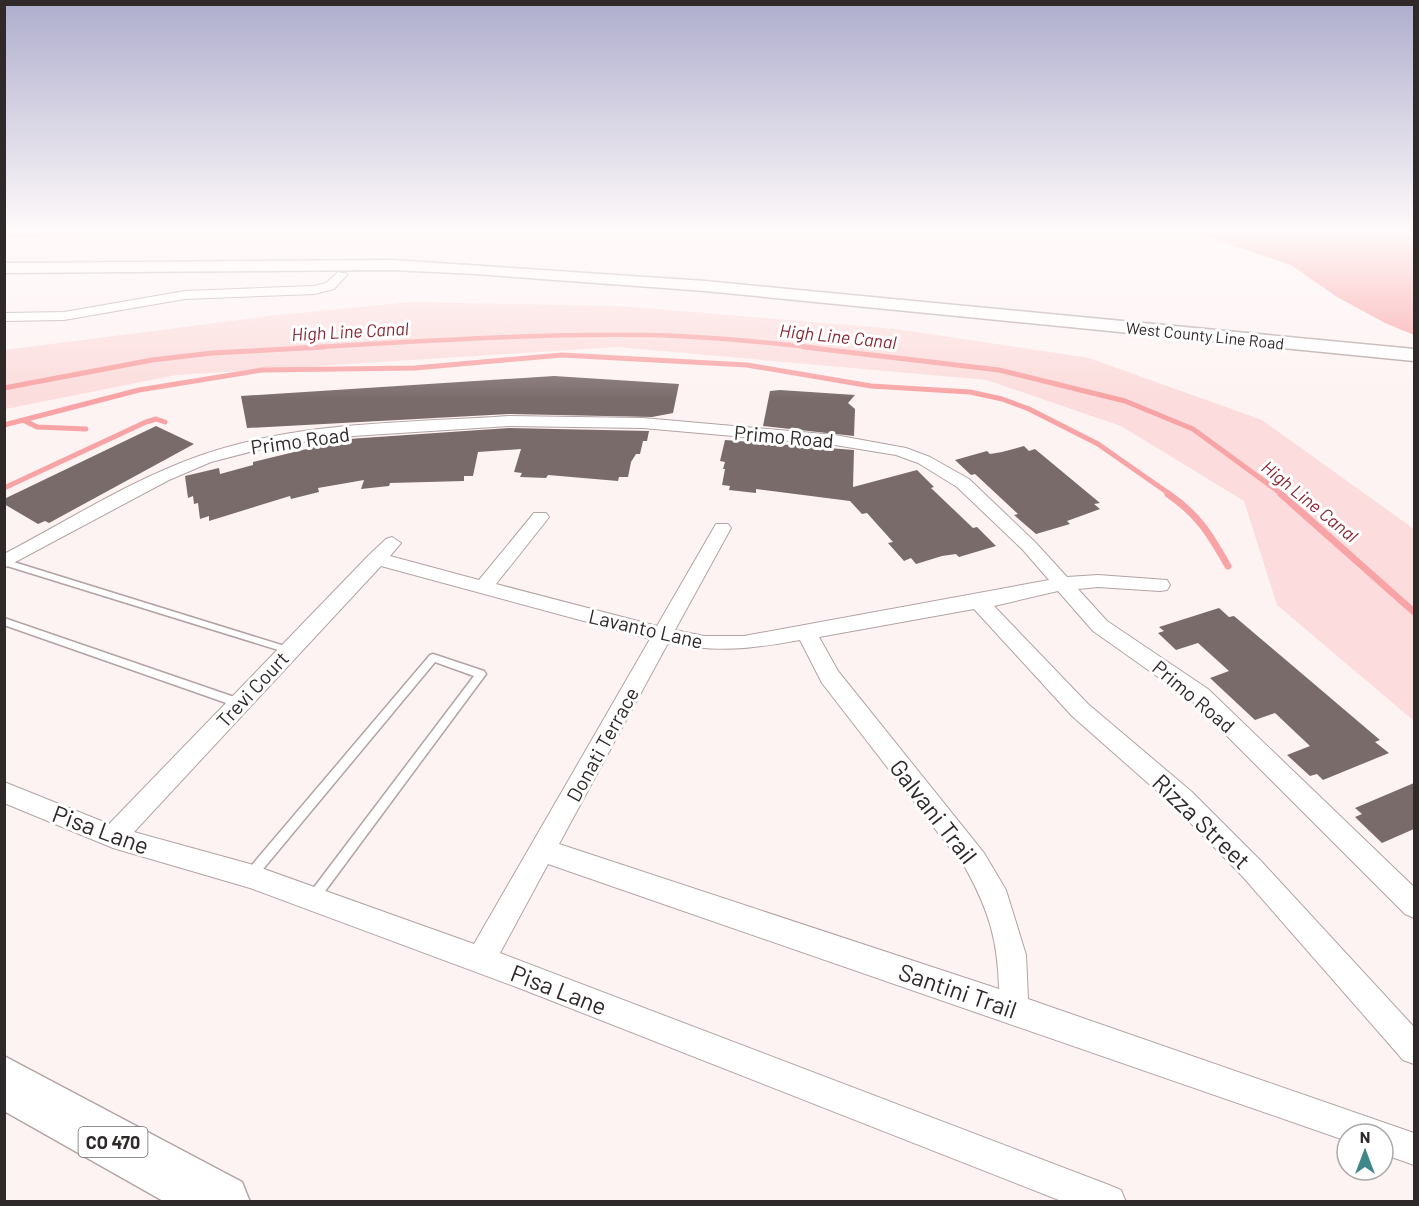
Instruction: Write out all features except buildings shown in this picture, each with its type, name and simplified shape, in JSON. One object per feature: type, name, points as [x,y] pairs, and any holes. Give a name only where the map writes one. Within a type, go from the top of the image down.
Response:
[{"type":"highway","name":"CO 470","points":[[4,1082],[222,1202]]},
{"type":"main road","name":"West County Line Road","points":[[731,288],[1414,355]]},
{"type":"street","points":[[4,317],[64,316],[185,295],[319,288]]},
{"type":"street","name":"Primo Road","points":[[4,562],[154,481],[190,465],[246,447],[337,432],[509,421],[583,420],[673,425],[835,440],[908,454],[945,470],[963,483],[1029,546],[1101,626],[1200,695],[1414,904]]},
{"type":"street","points":[[483,588],[540,518]]},
{"type":"street","name":"Donati Terrace","points":[[480,959],[722,528]]},
{"type":"street","name":"Trevi Court","points":[[113,837],[392,543]]},
{"type":"street","name":"Lavanto Lane","points":[[376,559],[663,635],[705,643],[744,643],[979,602],[1061,584],[1098,581],[1160,585]]},
{"type":"street","name":"Rizza Street","points":[[979,602],[1080,710],[1183,799],[1252,870],[1414,1049]]},
{"type":"street","name":"Galvani Trail","points":[[806,632],[830,677],[975,861],[997,900],[1012,955],[1014,1009]]},
{"type":"street","name":"Pisa Lane","points":[[4,792],[113,837],[250,876],[480,959],[1109,1202]]},
{"type":"street","name":"Santini Trail","points":[[542,850],[1014,1009],[1338,1122]]},
{"type":"street","points":[[1395,1142],[1414,1149]]},
{"type":"lane","points":[[4,562],[288,650]]},
{"type":"lane","points":[[4,621],[239,703]]},
{"type":"lane","points":[[250,876],[433,658],[481,674],[313,898]]},
{"type":"shaded area","points":[[1324,288],[1414,288],[1414,335],[1385,323]]},
{"type":"shaded area","points":[[411,302],[619,306],[896,329],[1089,358],[1262,420],[1414,529],[1414,721],[1277,605],[1244,501],[1121,426],[987,380],[617,347],[176,375],[5,409],[5,350],[269,316]]},
{"type":"waterway","name":"High Line Canal","points":[[296,348],[560,335],[690,337],[817,348]]},
{"type":"waterway","name":"High Line Canal","points":[[4,388],[152,360],[212,353],[324,347]]},
{"type":"waterway","name":"High Line Canal","points":[[804,347],[999,370],[1125,401],[1193,429],[1283,495]]},
{"type":"waterway","points":[[23,420],[139,390],[262,370],[415,368],[562,355],[747,365],[871,386],[970,392],[1002,399],[1029,409],[1098,444],[1171,495]]},
{"type":"waterway","points":[[4,488],[146,422],[156,419],[165,422]]},
{"type":"waterway","points":[[4,425],[23,420]]},
{"type":"waterway","points":[[23,420],[37,427],[86,429]]},
{"type":"waterway","points":[[1168,494],[1203,526],[1228,566]]},
{"type":"waterway","name":"High Line Canal","points":[[1281,494],[1414,612]]}]
